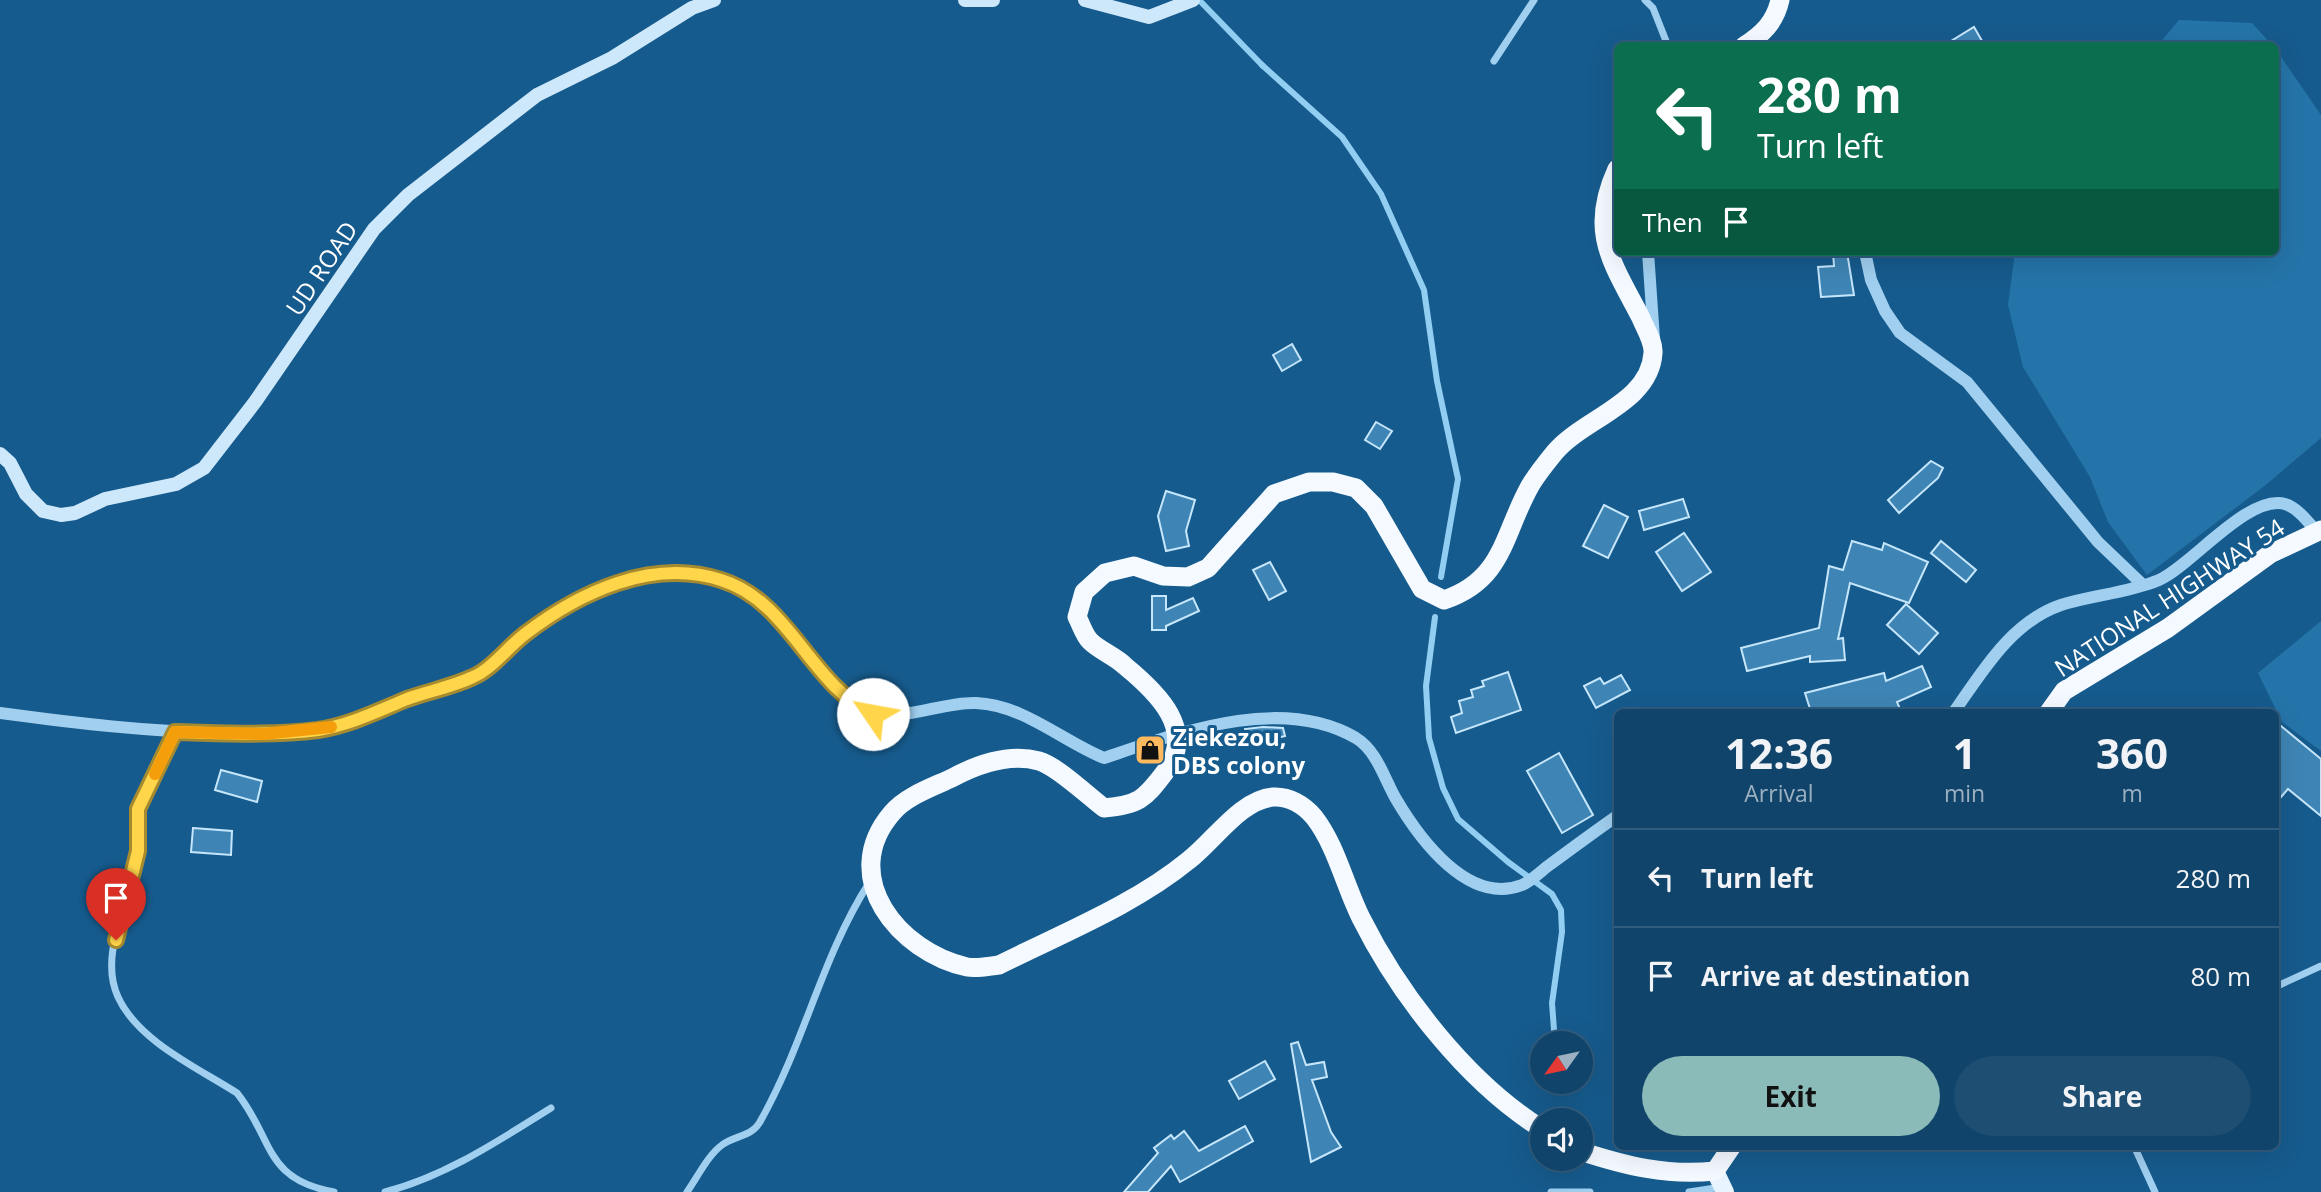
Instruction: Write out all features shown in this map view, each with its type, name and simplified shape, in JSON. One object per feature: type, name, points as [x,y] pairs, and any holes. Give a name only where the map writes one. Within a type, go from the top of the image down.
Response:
[{"type":"highway","points":[[1750,42],[1761,35],[1777,15],[1780,0]]},
{"type":"highway","points":[[1530,1120],[1483,1087],[1418,1007],[1368,933],[1344,885],[1327,839],[1313,816],[1294,800],[1272,797],[1248,807],[1160,883],[999,965],[969,968],[936,955],[908,938],[883,911],[871,879],[874,844],[893,812],[914,797],[970,768],[1012,757],[1041,762],[1104,808],[1134,806],[1151,791],[1175,760],[1179,736],[1163,702],[1125,665],[1088,640],[1077,617],[1084,592],[1105,573],[1133,566],[1163,576],[1188,577],[1208,568],[1273,494],[1309,482],[1333,482],[1356,488],[1374,506],[1422,589],[1444,600],[1468,592],[1502,552],[1529,488],[1561,445],[1621,403],[1650,371],[1654,350],[1604,242],[1608,188],[1614,175]]},
{"type":"highway","name":"NATIONAL HIGHWAY 54","points":[[2051,709],[2064,691],[2168,628],[2270,554],[2319,531]]},
{"type":"highway","points":[[1593,1155],[1625,1166],[1721,1183],[1731,1150]]},
{"type":"main road","name":"UD ROAD","points":[[0,454],[10,463],[26,494],[43,511],[61,515],[75,513],[105,499],[176,484],[204,468],[255,402],[374,229],[408,195],[537,94],[612,58],[692,8],[714,0]]},
{"type":"main road","points":[[965,0],[993,0]]},
{"type":"main road","points":[[1085,0],[1149,17],[1193,0]]},
{"type":"street","points":[[1494,61],[1534,0]]},
{"type":"street","points":[[1645,0],[1653,8],[1666,42]]},
{"type":"street","points":[[1648,256],[1654,350]]},
{"type":"street","points":[[1866,256],[1871,279],[1885,311],[1900,333],[1967,382],[2098,542],[2143,585]]},
{"type":"street","points":[[1956,709],[2008,640],[2036,617],[2061,606],[2161,579],[2236,520],[2266,506],[2283,503],[2297,511],[2319,531]]},
{"type":"street","points":[[0,713],[175,732],[263,734],[319,730],[368,717],[407,699],[475,677],[525,634],[576,599],[666,570],[697,573],[750,593],[779,620],[852,705],[873,714],[894,715],[951,703],[980,703],[1016,713],[1104,758],[1150,742],[1244,718],[1284,716],[1354,737],[1365,745],[1377,760],[1407,818],[1431,852],[1479,886],[1499,889],[1522,885],[1614,818]]},
{"type":"street","points":[[175,732],[138,809],[138,851],[111,974],[118,997],[130,1016],[153,1038],[237,1093],[247,1105],[269,1153],[282,1169],[301,1183],[334,1192]]},
{"type":"street","points":[[687,1192],[720,1146],[745,1136],[760,1124],[796,1052],[853,907],[871,879]]},
{"type":"street","points":[[2279,985],[2321,966]]},
{"type":"street","points":[[385,1192],[435,1175],[473,1157],[551,1108]]},
{"type":"street","points":[[2136,1150],[2155,1192]]},
{"type":"street","points":[[1689,1192],[1721,1183]]},
{"type":"street","points":[[1551,1192],[1590,1192]]},
{"type":"shaded area","points":[[2179,20],[2252,23],[2269,42],[2161,42]]},
{"type":"shaded area","points":[[2279,54],[2321,115],[2321,438],[2267,484],[2147,575],[2108,522],[2090,477],[2023,367],[2008,305],[2014,256],[2279,256]]},
{"type":"shaded area","points":[[2321,621],[2321,751],[2282,722],[2279,709],[2276,709],[2258,673]]},
{"type":"building","points":[[1974,27],[1983,42],[1950,42]]},
{"type":"building","points":[[1833,256],[1848,256],[1854,295],[1821,297],[1818,267],[1834,266]]},
{"type":"building","points":[[1292,344],[1301,360],[1282,371],[1273,355]]},
{"type":"building","points":[[1376,422],[1392,431],[1380,449],[1365,440]]},
{"type":"building","points":[[1931,461],[1943,468],[1938,478],[1899,513],[1888,500]]},
{"type":"building","points":[[1166,491],[1195,500],[1186,531],[1189,546],[1166,551],[1158,516]]},
{"type":"building","points":[[1683,499],[1689,517],[1644,530],[1639,511]]},
{"type":"building","points":[[1604,505],[1628,517],[1608,558],[1583,546]]},
{"type":"building","points":[[1684,533],[1711,572],[1682,591],[1656,552]]},
{"type":"building","points":[[1852,541],[1882,550],[1884,543],[1928,562],[1909,603],[1850,583],[1838,639],[1843,638],[1845,660],[1810,662],[1810,656],[1747,671],[1741,648],[1819,628],[1829,566],[1843,570]]},
{"type":"building","points":[[1941,541],[1976,570],[1966,582],[1931,553]]},
{"type":"building","points":[[1270,562],[1286,591],[1269,600],[1253,570]]},
{"type":"building","points":[[1152,596],[1166,596],[1166,610],[1193,598],[1199,611],[1166,626],[1166,630],[1152,630]]},
{"type":"building","points":[[1906,604],[1938,633],[1919,654],[1887,625]]},
{"type":"building","points":[[1922,666],[1931,687],[1897,702],[1900,709],[1810,709],[1805,693],[1884,673],[1886,681]]},
{"type":"building","points":[[1508,672],[1521,710],[1456,733],[1451,717],[1462,713],[1459,701],[1473,697],[1471,690],[1484,686],[1482,681]]},
{"type":"building","points":[[1621,675],[1630,690],[1596,708],[1584,686],[1600,678],[1604,684]]},
{"type":"building","points":[[2279,724],[2321,759],[2321,816],[2288,789],[2279,799]]},
{"type":"building","points":[[1283,728],[1285,736],[1249,745],[1245,729]]},
{"type":"building","points":[[1559,753],[1593,815],[1562,833],[1527,771]]},
{"type":"building","points":[[221,770],[262,781],[257,802],[215,790]]},
{"type":"building","points":[[193,828],[232,831],[231,855],[191,852]]},
{"type":"building","points":[[1298,1042],[1306,1065],[1324,1062],[1327,1077],[1312,1080],[1331,1132],[1341,1147],[1311,1162],[1291,1044]]},
{"type":"building","points":[[1265,1061],[1275,1079],[1239,1099],[1229,1081]]},
{"type":"building","points":[[1245,1126],[1253,1141],[1180,1182],[1171,1166],[1148,1192],[1124,1192],[1158,1153],[1154,1148],[1171,1135],[1174,1139],[1184,1131],[1199,1151]]},
{"type":"waterway","points":[[1199,0],[1263,66]]},
{"type":"waterway","points":[[1262,65],[1342,137],[1381,194],[1424,290],[1437,381],[1458,479],[1441,577]]},
{"type":"waterway","points":[[1435,617],[1426,686],[1429,738],[1443,788],[1458,819],[1508,862],[1552,894],[1561,910],[1562,932],[1552,1003],[1554,1031]]},
{"type":"slow traffic","points":[[155,774],[175,732],[263,734],[331,727]]},
{"type":"place","name":"Ziekezou, DBS colony","points":[[1150,750]]},
{"type":"route","points":[[116,940],[138,851],[138,809],[175,732],[263,734],[319,730],[368,717],[407,699],[475,677],[525,634],[576,599],[635,579],[666,570],[697,573],[750,593],[779,620],[852,705],[873,714]]}]
